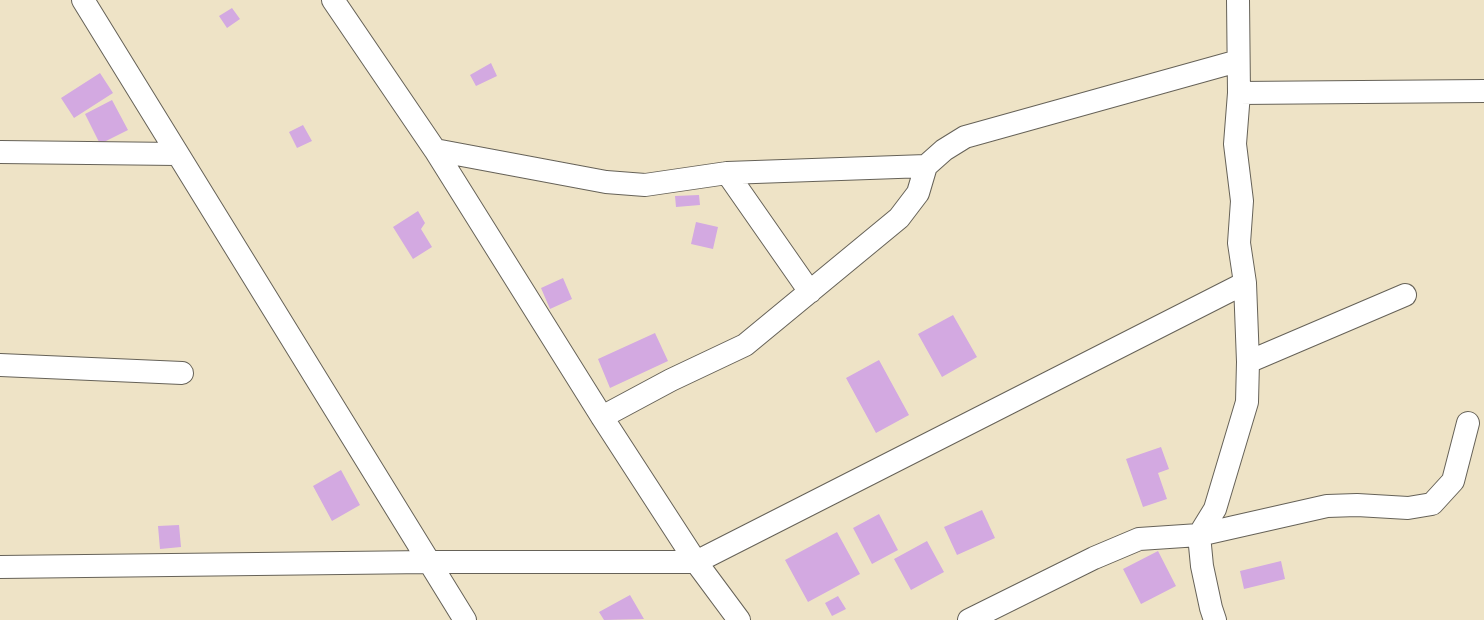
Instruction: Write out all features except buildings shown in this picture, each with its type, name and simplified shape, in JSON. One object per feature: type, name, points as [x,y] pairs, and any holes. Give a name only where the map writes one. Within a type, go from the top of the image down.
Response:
[{"type":"street","points":[[83,0],[465,620]]},
{"type":"street","points":[[333,0],[435,150],[602,418],[696,562],[740,620]]},
{"type":"street","points":[[1215,620],[1202,566],[1199,535],[1215,509],[1247,402],[1248,362],[1245,283],[1239,243],[1242,201],[1235,144],[1239,93],[1238,0]]},
{"type":"street","points":[[602,418],[671,380],[745,345],[899,218],[918,193],[926,166],[944,150],[965,137],[1238,61]]},
{"type":"street","points":[[1239,93],[1484,91]]},
{"type":"street","points":[[435,150],[606,182],[645,185],[727,173],[926,166]]},
{"type":"street","points":[[0,152],[177,154]]},
{"type":"street","points":[[727,173],[810,292]]},
{"type":"street","points":[[0,567],[428,562],[696,562],[1245,283]]},
{"type":"street","points":[[1248,362],[1405,295]]},
{"type":"street","points":[[0,365],[182,373]]},
{"type":"street","points":[[969,620],[1002,613],[1094,558],[1139,539],[1199,535],[1327,506],[1357,505],[1408,508],[1432,504],[1453,482],[1468,424]]}]
